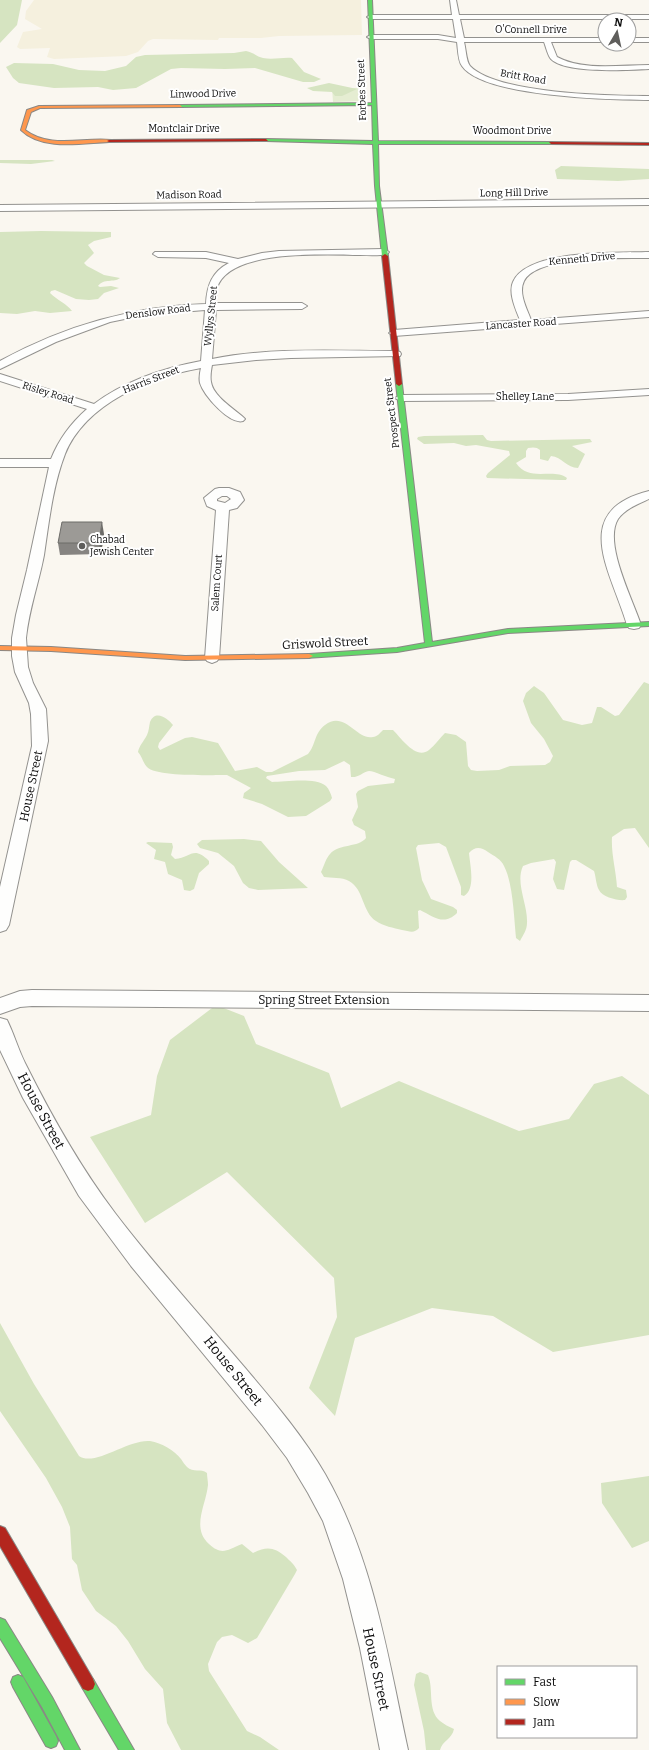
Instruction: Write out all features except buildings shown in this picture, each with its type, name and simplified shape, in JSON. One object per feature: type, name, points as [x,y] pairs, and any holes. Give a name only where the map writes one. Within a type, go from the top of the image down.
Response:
[{"type":"main road","name":"Forbes Street","points":[[370,0],[376,179]]},
{"type":"main road","name":"Linwood Drive","points":[[33,108],[374,104]]},
{"type":"main road","name":"Montclair Drive","points":[[33,108],[29,111],[23,130],[29,136],[46,141],[262,140],[375,142]]},
{"type":"main road","name":"Woodmont Drive","points":[[375,142],[649,144]]},
{"type":"main road","name":"Prospect Street","points":[[376,179],[429,645]]},
{"type":"main road","name":"Griswold Street","points":[[0,648],[160,657],[272,658],[384,651],[429,645],[496,632],[649,624]]},
{"type":"main road","points":[[0,1533],[127,1750]]},
{"type":"main road","points":[[0,1625],[47,1702],[73,1750]]},
{"type":"main road","points":[[15,1676],[56,1750]]},
{"type":"street","name":"Britt Road","points":[[453,0],[458,40],[466,67],[473,74],[509,85],[579,96],[649,98]]},
{"type":"street","points":[[370,17],[649,17]]},
{"type":"street","name":"O'Connell Drive","points":[[371,39],[439,42],[458,40],[597,40]]},
{"type":"street","points":[[547,40],[554,58],[565,64],[588,67],[649,67]]},
{"type":"street","points":[[637,40],[649,40]]},
{"type":"street","name":"Long Hill Drive","points":[[379,204],[649,202]]},
{"type":"street","name":"Madison Road","points":[[0,208],[379,204]]},
{"type":"street","name":"Wyllys Street","points":[[239,418],[220,404],[209,391],[205,382],[210,308],[212,288],[215,280],[225,270],[239,262],[260,256],[282,253],[384,252]]},
{"type":"street","points":[[158,254],[206,255],[239,262]]},
{"type":"street","name":"Kenneth Drive","points":[[527,324],[518,296],[517,286],[520,277],[528,269],[543,263],[565,259],[649,255]]},
{"type":"street","name":"Denslow Road","points":[[0,366],[47,342],[106,320],[159,310],[302,306]]},
{"type":"street","name":"Lancaster Road","points":[[394,333],[649,314]]},
{"type":"street","name":"Harris Street","points":[[19,648],[21,620],[33,573],[56,463],[70,434],[85,417],[96,408],[117,394],[142,381],[173,370],[206,362],[262,356],[396,354]]},
{"type":"street","name":"Risley Road","points":[[0,377],[96,408]]},
{"type":"street","name":"Shelley Lane","points":[[401,398],[568,397],[649,392]]},
{"type":"street","points":[[0,462],[56,463]]},
{"type":"street","points":[[634,625],[609,553],[607,533],[612,519],[620,510],[630,502],[649,495]]},
{"type":"street","name":"Salem Court","points":[[212,658],[223,507]]},
{"type":"street","name":"House Street","points":[[0,925],[40,746],[40,717],[35,701],[22,672],[19,648]]},
{"type":"street","name":"Spring Street Extension","points":[[0,1006],[20,999],[32,998],[649,1003]]},
{"type":"street","name":"House Street","points":[[0,1026],[16,1065],[74,1170],[94,1202],[273,1422],[304,1464],[320,1489],[338,1529],[355,1578],[371,1641],[394,1750]]},
{"type":"shaded area","points":[[34,0],[361,0],[362,35],[219,38],[218,40],[153,39],[148,41],[138,52],[126,56],[54,59],[47,57],[50,48],[20,49],[17,47],[23,32],[42,29],[25,19],[26,11]]},
{"type":"green space","points":[[0,0],[22,0],[17,25],[0,43]]},
{"type":"green space","points":[[246,51],[263,58],[292,58],[304,72],[321,79],[314,82],[303,82],[255,68],[181,68],[171,69],[136,88],[113,90],[98,87],[54,88],[19,83],[13,78],[6,67],[14,63],[53,64],[79,70],[105,71],[126,66],[136,57],[145,55],[234,53]]},
{"type":"green space","points":[[329,83],[357,89],[342,96],[335,96],[332,92],[313,91],[307,88]]},
{"type":"green space","points":[[332,88],[363,88],[364,101],[333,102]]},
{"type":"green space","points":[[0,160],[55,161],[31,164],[0,163]]},
{"type":"green space","points":[[561,166],[649,169],[649,179],[618,181],[557,179],[555,170]]},
{"type":"green space","points":[[0,232],[111,232],[111,237],[94,241],[88,245],[94,253],[84,263],[104,275],[120,278],[103,282],[98,286],[111,286],[119,288],[104,293],[98,299],[89,300],[76,299],[55,290],[51,291],[50,293],[72,311],[50,313],[35,311],[17,314],[0,313]]},
{"type":"green space","points":[[483,435],[487,440],[491,441],[590,439],[592,442],[572,446],[585,454],[578,468],[574,468],[558,458],[551,456],[548,461],[540,459],[540,450],[538,448],[528,448],[526,451],[526,457],[516,463],[528,472],[535,474],[555,474],[567,478],[566,480],[560,480],[487,478],[486,476],[488,473],[510,455],[509,451],[476,445],[466,446],[454,443],[424,444],[417,439],[418,437],[424,436]]},
{"type":"green space","points":[[644,682],[649,684],[649,848],[635,828],[624,829],[612,837],[612,850],[617,887],[626,890],[627,897],[625,900],[618,900],[603,895],[598,888],[594,871],[576,860],[572,860],[570,862],[564,890],[557,889],[553,879],[556,862],[554,859],[523,866],[520,880],[527,916],[527,926],[520,941],[516,938],[513,901],[507,873],[501,861],[483,849],[476,848],[469,853],[471,882],[468,893],[464,896],[461,895],[461,887],[446,847],[439,843],[418,845],[416,848],[422,880],[431,899],[453,907],[457,910],[457,913],[448,919],[443,920],[420,910],[418,911],[419,928],[413,932],[392,928],[379,923],[371,917],[358,889],[354,885],[343,879],[324,877],[321,872],[330,854],[339,848],[358,843],[366,838],[365,831],[354,825],[352,820],[358,807],[356,794],[358,791],[368,786],[394,783],[395,779],[369,771],[356,777],[351,777],[350,765],[344,761],[325,770],[299,771],[267,776],[266,778],[272,782],[308,781],[321,783],[329,790],[332,798],[330,801],[306,816],[288,817],[262,804],[243,798],[244,793],[251,788],[227,775],[185,775],[152,770],[147,767],[138,752],[148,733],[152,718],[158,715],[168,720],[173,725],[159,743],[158,747],[160,750],[185,738],[192,737],[218,743],[235,771],[257,767],[266,772],[272,772],[308,754],[321,728],[332,721],[345,723],[367,737],[376,736],[383,730],[393,730],[405,743],[419,752],[429,750],[445,733],[456,735],[466,742],[468,766],[471,770],[499,770],[510,766],[545,765],[550,762],[553,756],[544,739],[531,723],[523,701],[526,693],[534,686],[544,693],[563,720],[582,725],[592,723],[597,707],[601,707],[615,716],[619,715]]},
{"type":"green space","points":[[244,839],[261,841],[279,862],[308,888],[258,890],[249,888],[243,883],[234,866],[218,853],[200,848],[197,844],[202,840]]},
{"type":"green space","points":[[146,843],[172,843],[173,847],[171,855],[175,859],[195,853],[204,856],[209,861],[209,864],[199,873],[194,889],[190,891],[184,890],[182,880],[168,874],[165,862],[154,859],[156,850]]},
{"type":"green space","points":[[216,1005],[244,1016],[256,1044],[329,1073],[341,1108],[399,1081],[519,1131],[569,1119],[594,1084],[622,1076],[649,1095],[649,1335],[553,1352],[493,1316],[432,1308],[355,1338],[335,1416],[309,1388],[337,1317],[334,1278],[227,1172],[145,1223],[90,1137],[151,1115],[157,1076],[170,1040]]},
{"type":"green space","points":[[0,1323],[34,1384],[79,1456],[94,1458],[103,1456],[132,1444],[141,1442],[150,1441],[163,1445],[175,1453],[189,1469],[207,1473],[207,1493],[200,1524],[204,1538],[209,1544],[221,1551],[228,1550],[242,1544],[253,1553],[262,1549],[274,1549],[286,1557],[296,1568],[297,1570],[295,1574],[257,1638],[248,1643],[232,1635],[222,1637],[217,1642],[208,1664],[209,1671],[247,1731],[260,1737],[279,1750],[181,1750],[167,1723],[163,1689],[145,1669],[128,1641],[116,1626],[96,1611],[82,1590],[77,1565],[72,1559],[70,1527],[62,1507],[46,1478],[0,1411]]},
{"type":"green space","points":[[649,1476],[649,1541],[632,1548],[602,1503],[601,1483]]},
{"type":"green space","points":[[420,1672],[428,1675],[430,1681],[433,1711],[440,1721],[454,1729],[440,1750],[426,1750],[424,1731],[414,1685],[416,1674]]},
{"type":"traffic: fast","points":[[370,0],[377,186],[385,256]]},
{"type":"traffic: fast","points":[[180,106],[374,104]]},
{"type":"traffic: fast","points":[[266,140],[309,142],[551,143]]},
{"type":"traffic: fast","points":[[399,384],[429,645]]},
{"type":"traffic: fast","points":[[309,656],[397,650],[508,631],[649,624]]},
{"type":"traffic: fast","points":[[0,1625],[47,1702],[73,1750]]},
{"type":"traffic: fast","points":[[18,1682],[51,1741]]},
{"type":"traffic: fast","points":[[88,1684],[127,1750]]},
{"type":"traffic: slow","points":[[109,141],[51,141],[30,136],[23,130],[29,111],[39,107],[180,106]]},
{"type":"traffic: slow","points":[[0,648],[51,649],[185,658],[309,656]]},
{"type":"traffic: jam","points":[[109,141],[266,140]]},
{"type":"traffic: jam","points":[[551,143],[649,144]]},
{"type":"traffic: jam","points":[[385,256],[399,384]]},
{"type":"traffic: jam","points":[[0,1533],[88,1684]]},
{"type":"place","name":"Chabad Jewish Center","points":[[82,546]]}]
